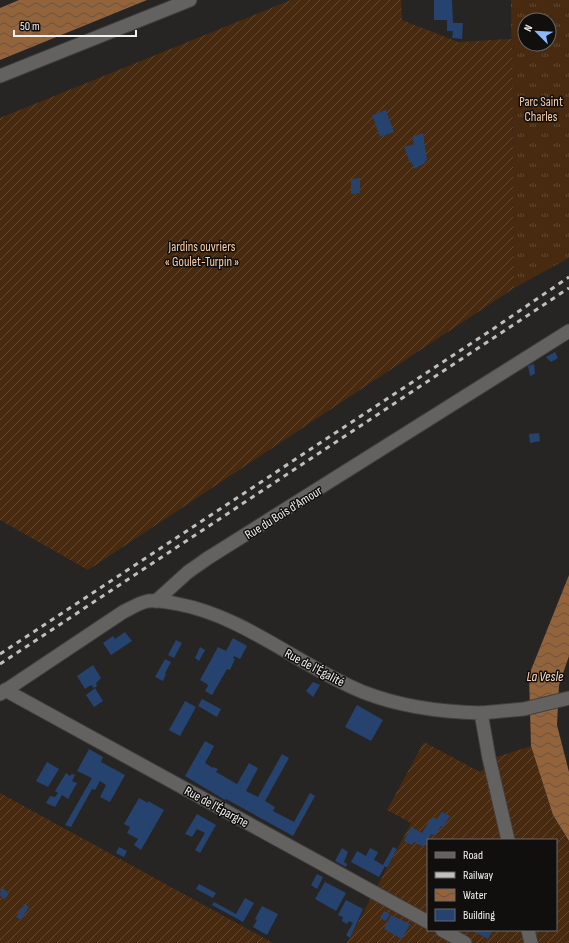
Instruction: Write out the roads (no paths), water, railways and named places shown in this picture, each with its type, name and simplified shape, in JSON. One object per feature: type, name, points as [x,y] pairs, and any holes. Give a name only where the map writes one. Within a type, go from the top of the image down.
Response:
[{"type":"street","points":[[0,76],[190,0]]},
{"type":"street","name":"Rue du Bois d'Amour","points":[[156,601],[188,572],[208,558],[569,332]]},
{"type":"street","points":[[3,692],[123,612],[147,601],[156,601]]},
{"type":"street","name":"Rue de l'Égalité","points":[[156,601],[186,605],[217,616],[363,692],[402,704],[420,708],[481,713],[524,709],[565,699]]},
{"type":"street","name":"Rue de l'Épargne","points":[[3,692],[427,921]]},
{"type":"street","points":[[481,713],[489,758],[508,839]]},
{"type":"street","points":[[444,931],[465,943]]},
{"type":"street","points":[[528,931],[531,943]]},
{"type":"water","points":[[19,0],[147,0],[0,60],[0,8]]},
{"type":"water","name":"La Vesle","points":[[569,575],[569,656],[559,685],[557,725],[569,772],[569,841],[553,815],[531,746],[529,675]]},
{"type":"railway","points":[[0,654],[490,331],[569,277]]},
{"type":"railway","points":[[0,664],[569,288]]},
{"type":"park label","name":"Parc Saint Charles","points":[[541,108]]},
{"type":"park label","name":"Jardins ouvriers « Goulet-Turpin »","points":[[202,254]]}]
